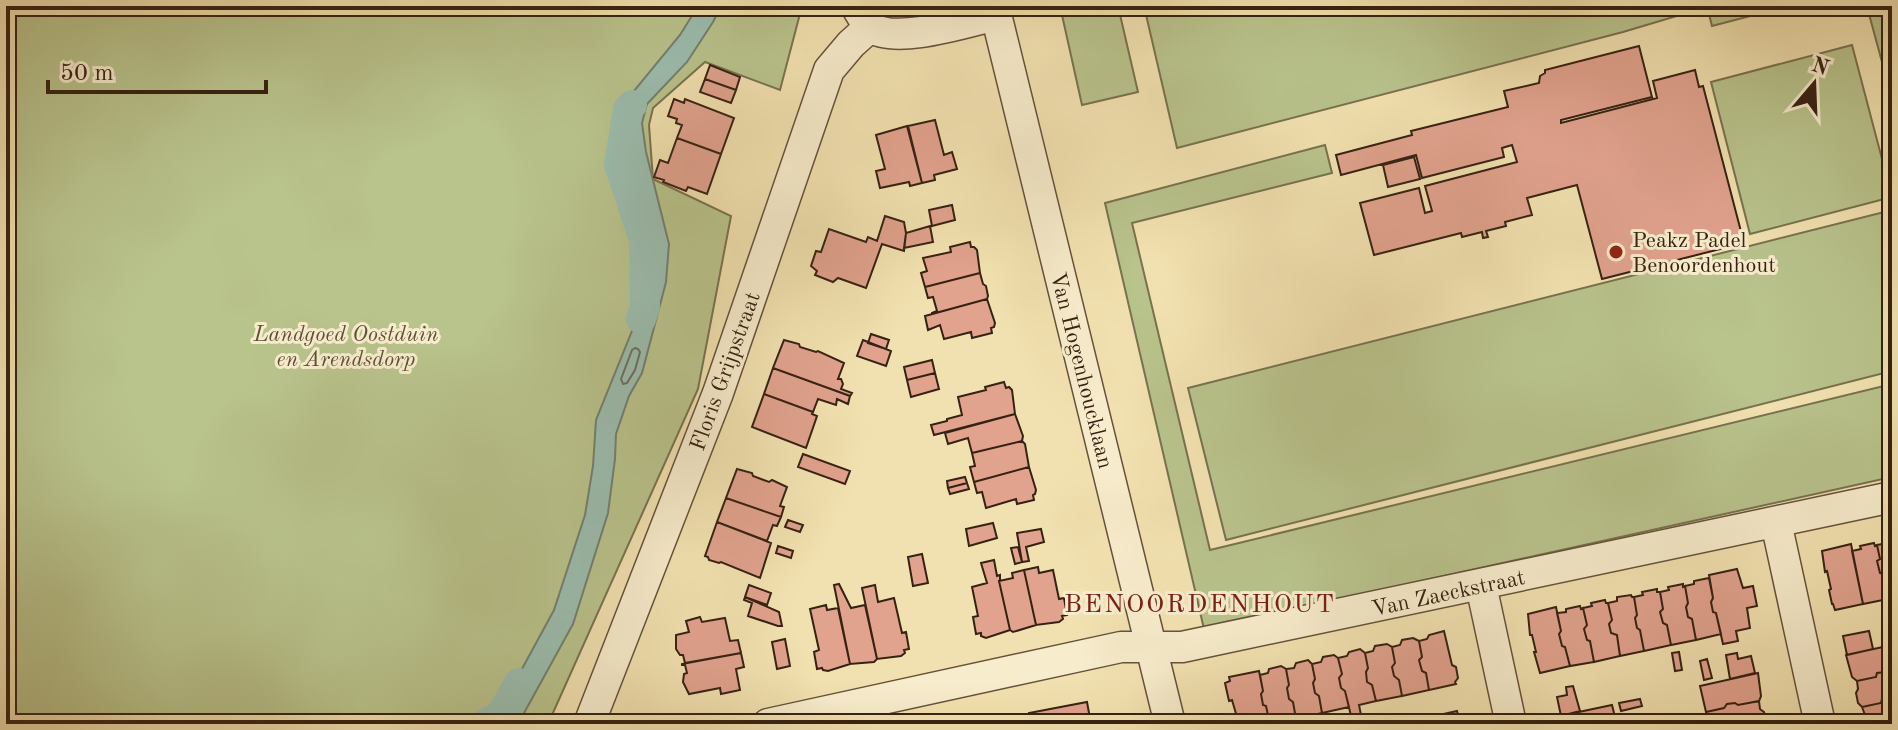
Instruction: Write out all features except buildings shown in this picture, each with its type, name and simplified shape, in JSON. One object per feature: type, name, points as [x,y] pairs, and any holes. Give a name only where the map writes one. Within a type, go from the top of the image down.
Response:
[{"type":"street","name":"Van Hogenhoucklaan","points":[[863,16],[890,33],[911,35],[995,11],[1170,724]]},
{"type":"street","name":"Floris Grijpstraat","points":[[589,724],[718,393],[829,70],[851,44],[863,16]]},
{"type":"street","name":"Van Zaeckstraat","points":[[768,724],[834,718],[1121,647],[1182,647],[1892,497]]},
{"type":"street","points":[[1776,522],[1820,724]]},
{"type":"street","points":[[1481,585],[1511,724]]},
{"type":"green space","name":"Landgoed Oostduin en Arendsdorp","points":[[6,6],[802,6],[780,90],[705,62],[653,108],[649,125],[653,179],[731,216],[698,389],[548,724],[6,724]]},
{"type":"green space","points":[[1060,6],[1118,6],[1138,92],[1082,105]]},
{"type":"green space","points":[[1144,6],[1691,6],[1687,13],[1623,32],[1177,148]]},
{"type":"green space","points":[[1707,6],[1789,6],[1712,26]]},
{"type":"green space","points":[[1892,8],[1892,99],[1869,14]]},
{"type":"green space","points":[[1852,45],[1892,197],[1750,234],[1711,82]]},
{"type":"green space","points":[[1325,145],[1332,173],[1132,223],[1210,550],[1892,384],[1892,477],[1204,629],[1105,203]]},
{"type":"green space","points":[[1892,210],[1892,371],[1226,540],[1188,388]]},
{"type":"water","points":[[698,6],[721,6],[687,62],[647,104],[642,123],[646,152],[669,244],[666,282],[642,373],[629,396],[616,434],[608,513],[573,624],[518,724],[492,724],[554,610],[585,515],[596,420],[636,321],[646,274],[646,252],[623,149],[622,124],[629,97],[680,35]]},
{"type":"waterway","points":[[632,105],[628,109],[619,164],[644,240],[645,307],[641,319]]},
{"type":"waterway","points":[[485,724],[501,715],[519,683]]},
{"type":"place","name":"Peakz Padel Benoordenhout","points":[[1616,252]]},
{"type":"district","name":"BENOORDENHOUT","points":[[1200,603]]}]
